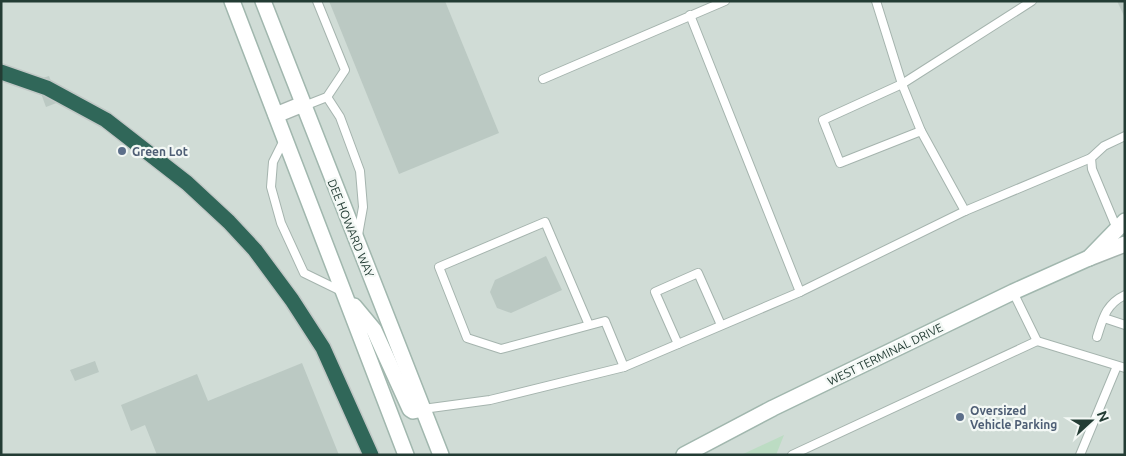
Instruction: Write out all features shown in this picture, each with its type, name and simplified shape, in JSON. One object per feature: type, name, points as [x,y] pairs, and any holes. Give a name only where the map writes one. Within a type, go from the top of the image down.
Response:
[{"type":"highway","points":[[1,72],[47,88],[106,120],[187,183],[242,236],[255,250],[292,300],[323,348],[371,455]]},
{"type":"main road","points":[[232,1],[406,455]]},
{"type":"main road","name":"DEE HOWARD WAY","points":[[263,1],[441,455]]},
{"type":"main road","points":[[276,115],[303,105]]},
{"type":"main road","points":[[1089,258],[1121,225]]},
{"type":"main road","name":"WEST TERMINAL DRIVE","points":[[685,455],[773,408],[1014,292],[1125,244]]},
{"type":"main road","points":[[345,293],[374,330],[410,409],[413,411],[423,410]]},
{"type":"lane","points":[[303,105],[327,97],[345,70],[317,1]]},
{"type":"lane","points":[[543,79],[725,1]]},
{"type":"lane","points":[[876,1],[902,84],[921,130],[965,211]]},
{"type":"lane","points":[[921,130],[840,163],[823,120],[902,84],[1032,1]]},
{"type":"lane","points":[[690,15],[800,292]]},
{"type":"lane","points":[[327,97],[340,117],[360,171],[363,207],[357,242]]},
{"type":"lane","points":[[423,410],[490,400],[624,367],[800,292],[965,211],[1092,158],[1104,146],[1125,136]]},
{"type":"lane","points":[[285,138],[273,162],[271,187],[281,223],[304,273],[345,293]]},
{"type":"lane","points":[[1092,158],[1092,169],[1121,225]]},
{"type":"lane","points":[[589,325],[545,222],[439,267],[468,338],[501,349],[604,321],[624,367]]},
{"type":"lane","points":[[1089,258],[1125,253]]},
{"type":"lane","points":[[678,344],[655,292],[698,273],[721,326]]},
{"type":"lane","points":[[1014,292],[1037,341]]},
{"type":"lane","points":[[1097,337],[1104,318],[1114,300],[1125,295]]},
{"type":"lane","points":[[1104,318],[1125,325]]},
{"type":"lane","points":[[792,455],[1037,341],[1121,367],[1080,455]]},
{"type":"shaded area","points":[[1,1],[1125,1],[1125,455],[1,455]]},
{"type":"green space","points":[[784,435],[776,455],[741,455]]},
{"type":"building","points":[[329,1],[445,1],[499,133],[399,174]]},
{"type":"building","points":[[1117,1],[1125,1],[1125,18]]},
{"type":"building","points":[[49,76],[59,102],[46,107],[36,80]]},
{"type":"building","points":[[546,256],[562,290],[511,313],[497,308],[490,292],[495,280]]},
{"type":"building","points":[[95,361],[99,372],[75,381],[70,370]]},
{"type":"building","points":[[302,363],[339,455],[157,455],[145,425],[131,431],[121,405],[197,374],[208,401]]},
{"type":"place","name":"Green Lot","points":[[122,151]]},
{"type":"place","name":"Oversized Vehicle Parking","points":[[960,417]]}]
